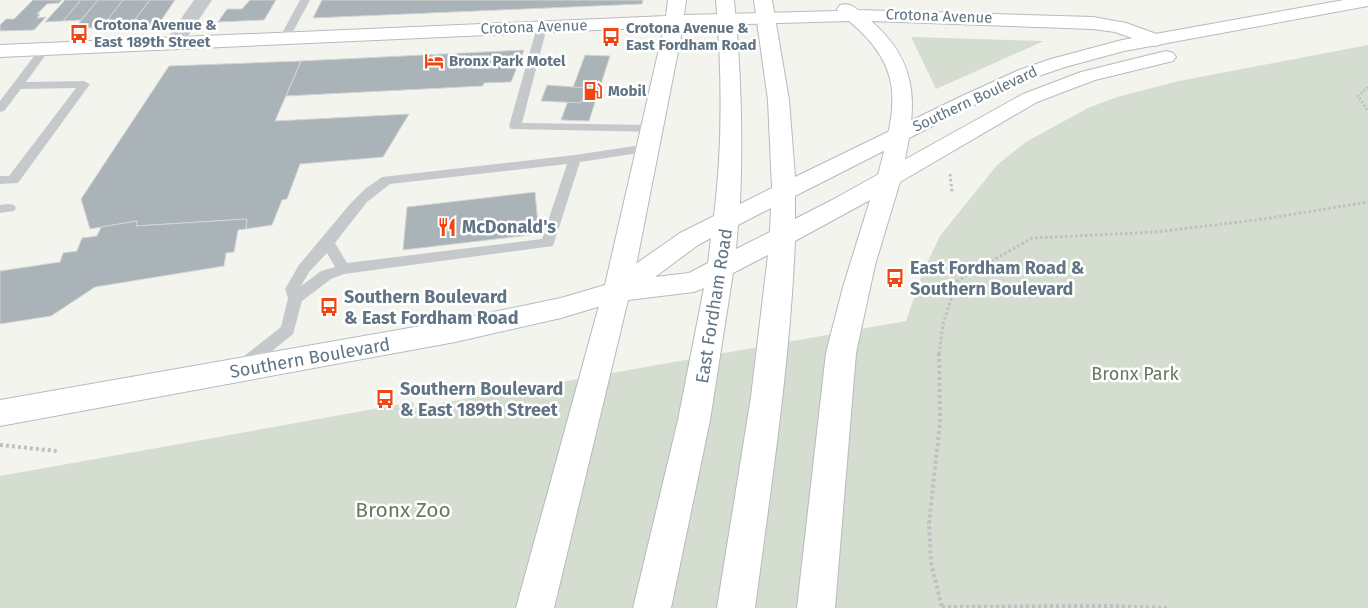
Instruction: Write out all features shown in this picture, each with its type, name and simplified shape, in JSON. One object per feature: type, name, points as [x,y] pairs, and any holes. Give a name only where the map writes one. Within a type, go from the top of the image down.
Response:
[{"type":"main road","name":"East Fordham Road","points":[[652,608],[682,486],[706,364],[725,244],[731,184],[732,138],[731,62],[725,0]]},
{"type":"main road","points":[[736,608],[767,402],[783,224],[783,161],[773,59],[763,0]]},
{"type":"main road","points":[[816,608],[841,353],[869,237],[889,179],[898,136],[904,92],[900,70],[883,43],[836,0]]},
{"type":"main road","name":"Southern Boulevard","points":[[617,291],[690,238],[1026,74],[1088,54],[1368,1]]},
{"type":"main road","name":"Crotona Avenue","points":[[0,51],[542,27],[676,11],[897,15],[1093,23],[1118,28],[1155,40]]},
{"type":"main road","points":[[535,608],[617,291],[676,11]]},
{"type":"main road","name":"Southern Boulevard","points":[[0,413],[234,372],[521,317],[617,291],[694,282],[889,179],[1000,114],[1062,85],[1132,64],[1252,41]]},
{"type":"street","points":[[174,43],[203,0]]},
{"type":"lane","points":[[285,38],[305,0]]},
{"type":"lane","points":[[542,27],[515,126],[650,139]]},
{"type":"lane","points":[[0,109],[45,49]]},
{"type":"lane","points":[[0,180],[13,180],[84,84],[18,86]]},
{"type":"lane","points":[[234,372],[288,330],[295,298],[292,290],[300,272],[328,242],[367,193],[388,180],[576,159],[650,139]]},
{"type":"lane","points":[[295,298],[326,275],[343,268],[548,243],[576,159]]},
{"type":"lane","points":[[328,242],[343,268]]},
{"type":"path","points":[[1368,86],[1358,96],[1368,111]]},
{"type":"path","points":[[1168,608],[1106,606],[942,607],[932,563],[929,523],[940,422],[938,361],[943,324],[957,281],[1032,238],[1156,232],[1264,219],[1368,202]]},
{"type":"path","points":[[0,445],[57,451]]},
{"type":"green space","points":[[911,37],[1044,41],[936,89]]},
{"type":"green space","name":"Bronx Park","points":[[1368,45],[1368,608],[0,608],[0,476],[413,402],[414,408],[906,321],[922,274],[940,236],[997,165],[1026,142],[1088,108],[1117,97],[1179,81]]},
{"type":"building","points":[[33,0],[62,0],[59,3],[47,4],[37,14],[40,14],[37,18],[46,17],[34,30],[0,31],[0,25],[6,19],[14,19]]},
{"type":"building","points":[[65,0],[81,0],[63,21],[45,22]]},
{"type":"building","points":[[81,0],[98,0],[81,20],[63,21]]},
{"type":"building","points":[[98,0],[123,0],[102,27],[74,29]]},
{"type":"building","points":[[123,0],[150,0],[130,26],[102,27]]},
{"type":"building","points":[[150,0],[175,0],[158,25],[130,26]]},
{"type":"building","points":[[250,0],[276,0],[264,20],[218,22],[227,9],[242,9]]},
{"type":"building","points":[[322,0],[643,0],[642,4],[313,18]]},
{"type":"building","points":[[524,50],[511,82],[484,83],[483,86],[286,96],[301,61]]},
{"type":"building","points":[[585,55],[610,56],[589,121],[561,120]]},
{"type":"building","points":[[301,61],[275,121],[409,114],[383,157],[300,164],[287,199],[282,200],[272,225],[246,229],[247,219],[136,226],[137,221],[90,229],[81,199],[169,66]]},
{"type":"building","points":[[547,85],[587,88],[581,103],[541,101]]},
{"type":"building","points":[[535,192],[539,234],[403,250],[407,207]]},
{"type":"building","points":[[247,219],[246,229],[238,230],[234,252],[226,253],[224,266],[95,287],[51,316],[0,324],[0,271],[60,262],[63,253],[77,251],[82,238],[97,236],[101,227],[137,221],[136,226]]},
{"type":"place","name":"Crotona Avenue & East 189th Street","points":[[79,34]]},
{"type":"place","name":"Crotona Avenue & East Fordham Road","points":[[611,37]]},
{"type":"place","name":"Bronx Park Motel","points":[[434,61]]},
{"type":"place","name":"Mobil","points":[[593,91]]},
{"type":"place","name":"McDonald's","points":[[447,227]]},
{"type":"place","name":"East Fordham Road & Southern Boulevard","points":[[895,278]]},
{"type":"place","name":"Southern Boulevard & East Fordham Road","points":[[329,307]]},
{"type":"place","name":"Southern Boulevard & East 189th Street","points":[[385,399]]},
{"type":"park label","name":"Bronx Zoo","points":[[403,510]]}]
